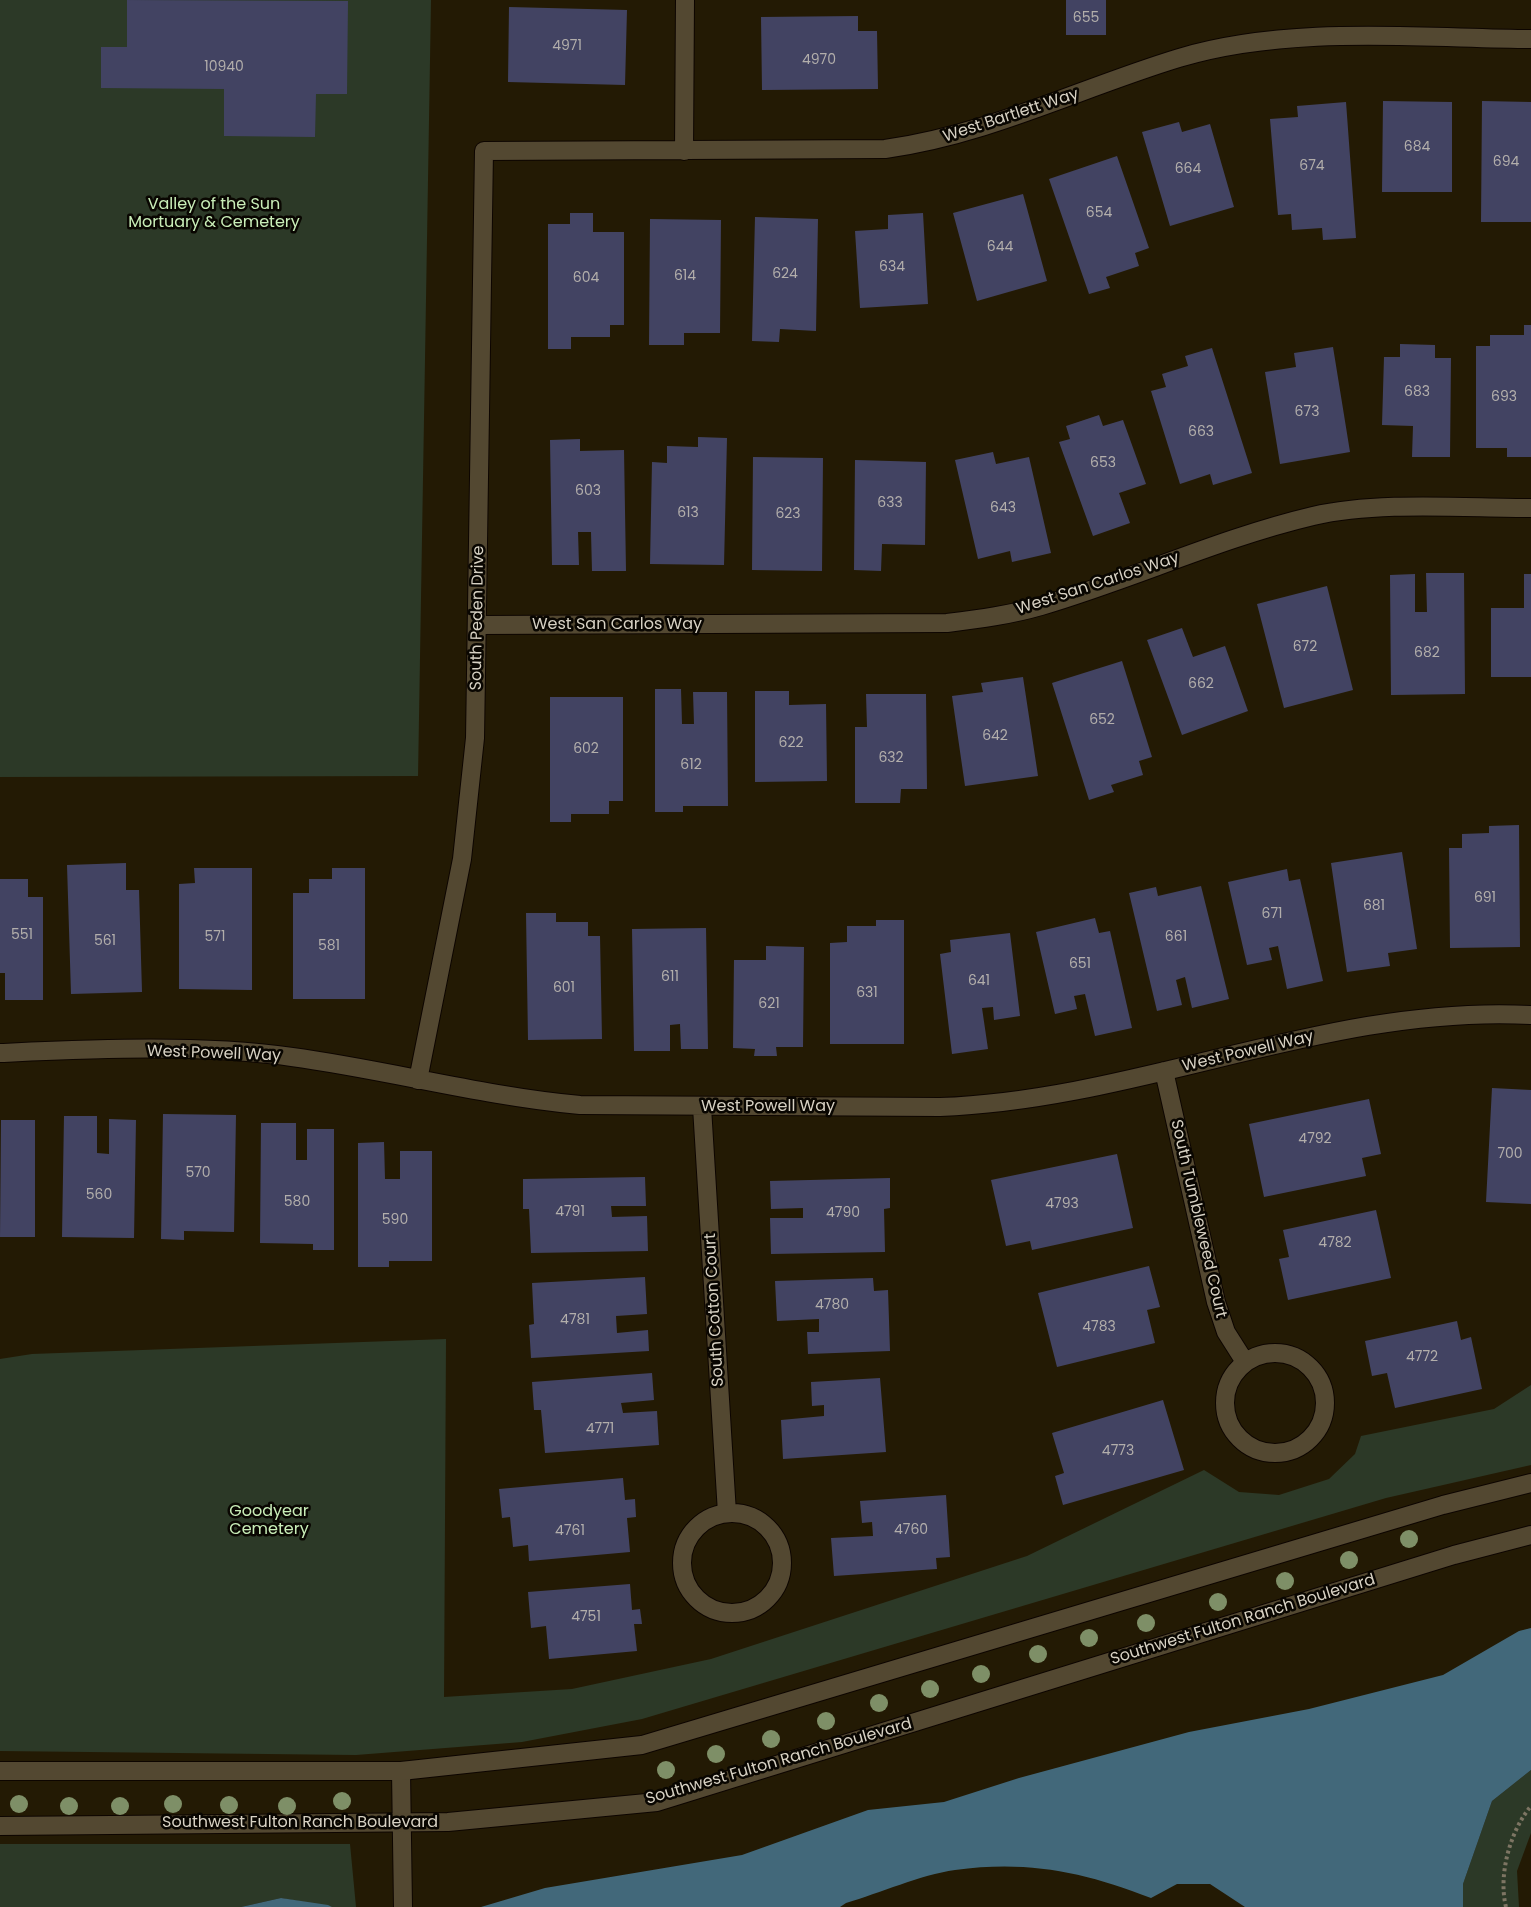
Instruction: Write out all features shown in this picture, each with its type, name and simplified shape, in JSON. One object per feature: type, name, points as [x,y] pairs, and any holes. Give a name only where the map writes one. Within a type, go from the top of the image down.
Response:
[{"type":"street","points":[[684,151],[685,0]]},
{"type":"street","name":"West Bartlett Way","points":[[484,151],[851,151],[918,145],[982,128],[1180,57],[1243,45],[1338,37],[1531,39]]},
{"type":"street","name":"South Peden Drive","points":[[418,1080],[462,859],[475,738],[479,625],[484,151]]},
{"type":"street","name":"West San Carlos Way","points":[[479,625],[947,623],[993,617],[1039,607],[1238,536],[1315,515],[1385,509],[1531,508]]},
{"type":"street","name":"West Powell Way","points":[[0,1053],[248,1052],[335,1064],[536,1101],[580,1106],[985,1105],[1074,1092],[1356,1028],[1450,1014],[1531,1015]]},
{"type":"street","name":"South Tumbleweed Court","points":[[1164,1071],[1216,1302],[1226,1332],[1245,1362]]},
{"type":"street","name":"South Cotton Court","points":[[702,1107],[727,1513]]},
{"type":"street","points":[[1275,1352],[1290,1355],[1305,1362],[1316,1373],[1324,1395],[1323,1418],[1316,1432],[1305,1443],[1291,1450],[1276,1453],[1260,1451],[1245,1444],[1234,1432],[1227,1418],[1225,1403],[1227,1388],[1234,1373],[1245,1362],[1275,1352]]},
{"type":"street","points":[[0,1771],[401,1771],[642,1745],[1443,1505],[1531,1483]]},
{"type":"street","points":[[727,1513],[744,1514],[760,1521],[773,1533],[781,1548],[783,1564],[780,1579],[773,1593],[762,1604],[748,1611],[733,1613],[718,1611],[704,1605],[691,1592],[684,1577],[682,1560],[686,1543],[696,1528],[710,1518],[727,1513]]},
{"type":"street","name":"Southwest Fulton Ranch Boulevard","points":[[0,1826],[401,1820],[448,1822],[657,1802],[1442,1559],[1531,1535]]},
{"type":"street","points":[[401,1771],[403,1905]]},
{"type":"path","points":[[1506,1907],[1503,1895],[1508,1850],[1531,1806]]},
{"type":"green space","name":"Valley of the Sun Mortuary & Cemetery","points":[[0,0],[431,0],[418,776],[0,777]]},
{"type":"green space","name":"Goodyear Cemetery","points":[[446,1339],[444,1697],[572,1689],[711,1659],[1027,1556],[1204,1470],[1239,1492],[1279,1495],[1329,1479],[1355,1454],[1361,1436],[1494,1409],[1531,1385],[1531,1465],[1386,1498],[642,1719],[522,1742],[356,1755],[0,1751],[0,1359],[32,1354]]},
{"type":"green space","points":[[1531,1770],[1531,1833],[1517,1871],[1519,1907],[1463,1907],[1463,1884],[1492,1801]]},
{"type":"green space","points":[[0,1844],[350,1844],[356,1907],[332,1907],[281,1898],[241,1907],[0,1907]]},
{"type":"water","points":[[1531,1628],[1531,1770],[1492,1801],[1463,1884],[1463,1907],[1245,1907],[1210,1884],[1177,1884],[1151,1898],[1102,1881],[1055,1870],[982,1867],[942,1872],[846,1903],[840,1907],[481,1907],[545,1888],[742,1855],[868,1810],[944,1802],[1019,1778],[1189,1732],[1309,1709],[1443,1675],[1519,1631]]},
{"type":"water","points":[[281,1898],[328,1905],[332,1907],[241,1907]]},
{"type":"building","points":[[127,0],[348,1],[347,94],[316,94],[315,137],[224,136],[224,89],[101,88],[101,47],[127,47]]},
{"type":"building","points":[[1066,0],[1106,0],[1106,35],[1066,35]]},
{"type":"building","points":[[509,7],[627,10],[625,85],[508,82]]},
{"type":"building","points":[[858,16],[858,31],[877,31],[878,89],[762,90],[761,17]]},
{"type":"building","points":[[1383,101],[1452,102],[1452,192],[1382,192]]},
{"type":"building","points":[[1482,101],[1531,102],[1531,222],[1481,222]]},
{"type":"building","points":[[1346,102],[1356,238],[1323,240],[1322,228],[1292,230],[1291,214],[1278,215],[1270,119],[1298,117],[1297,106]]},
{"type":"building","points":[[1179,122],[1182,132],[1210,124],[1234,207],[1170,226],[1142,132]]},
{"type":"building","points":[[1117,156],[1149,248],[1135,253],[1139,266],[1106,277],[1110,288],[1089,294],[1049,179]]},
{"type":"building","points":[[1023,194],[1047,281],[977,301],[953,213]]},
{"type":"building","points":[[570,213],[593,213],[593,232],[624,232],[624,325],[610,325],[610,337],[571,337],[571,349],[548,349],[548,224],[570,224]]},
{"type":"building","points":[[923,213],[928,304],[860,308],[855,231],[888,229],[888,215]]},
{"type":"building","points":[[755,217],[818,219],[816,331],[780,329],[779,342],[752,341]]},
{"type":"building","points":[[650,219],[721,220],[720,333],[684,333],[684,345],[649,345]]},
{"type":"building","points":[[1524,325],[1531,325],[1531,457],[1507,457],[1507,448],[1476,448],[1476,346],[1490,346],[1490,335],[1524,335]]},
{"type":"building","points":[[1400,344],[1435,345],[1435,358],[1451,358],[1450,457],[1412,457],[1413,426],[1382,425],[1384,357],[1400,357]]},
{"type":"building","points":[[1333,347],[1350,452],[1280,464],[1265,372],[1296,367],[1294,353]]},
{"type":"building","points":[[1212,348],[1252,473],[1213,485],[1210,474],[1180,484],[1151,391],[1166,387],[1162,374],[1188,366],[1185,356]]},
{"type":"building","points":[[1099,415],[1103,426],[1123,420],[1146,484],[1119,493],[1130,523],[1093,536],[1059,442],[1070,439],[1066,426]]},
{"type":"building","points":[[698,437],[727,438],[724,565],[650,564],[652,462],[667,463],[667,446],[698,447]]},
{"type":"building","points":[[580,439],[580,451],[624,450],[626,571],[592,571],[591,532],[578,532],[579,565],[552,565],[550,440]]},
{"type":"building","points":[[993,452],[996,464],[1029,457],[1051,553],[1012,562],[1010,551],[978,559],[955,460]]},
{"type":"building","points":[[753,457],[823,458],[822,571],[752,570]]},
{"type":"building","points":[[855,460],[926,462],[925,545],[882,544],[881,571],[854,570]]},
{"type":"building","points":[[1426,573],[1464,573],[1465,694],[1391,695],[1390,575],[1415,574],[1415,612],[1427,612]]},
{"type":"building","points":[[1524,574],[1531,574],[1531,677],[1491,677],[1491,608],[1524,608]]},
{"type":"building","points":[[1327,586],[1353,690],[1284,708],[1257,604]]},
{"type":"building","points":[[1182,628],[1193,657],[1225,646],[1248,711],[1182,735],[1147,640]]},
{"type":"building","points":[[1122,661],[1152,757],[1139,761],[1143,775],[1111,785],[1114,792],[1089,800],[1052,683]]},
{"type":"building","points":[[1023,677],[1038,776],[965,786],[952,696],[983,692],[981,683]]},
{"type":"building","points":[[655,689],[681,689],[682,724],[694,724],[693,692],[727,692],[728,806],[683,806],[683,812],[655,812]]},
{"type":"building","points":[[755,691],[789,691],[789,705],[826,704],[827,781],[755,782]]},
{"type":"building","points":[[866,694],[926,694],[927,789],[901,789],[900,803],[855,803],[855,727],[867,727]]},
{"type":"building","points":[[550,697],[623,697],[623,801],[609,801],[609,814],[571,814],[571,822],[550,822]]},
{"type":"building","points":[[1519,825],[1520,947],[1450,948],[1449,848],[1462,848],[1462,834],[1489,833],[1489,826]]},
{"type":"building","points":[[1402,852],[1417,949],[1388,953],[1390,966],[1347,972],[1331,863]]},
{"type":"building","points":[[126,863],[126,890],[139,890],[142,992],[71,994],[67,865]]},
{"type":"building","points":[[194,868],[252,868],[252,990],[179,989],[179,884],[195,883]]},
{"type":"building","points":[[332,868],[365,868],[365,999],[293,999],[293,893],[309,893],[309,879],[332,879]]},
{"type":"building","points":[[1287,869],[1289,881],[1300,879],[1323,981],[1287,989],[1278,946],[1269,948],[1272,960],[1247,965],[1228,882]]},
{"type":"building","points":[[0,879],[28,879],[28,897],[43,897],[43,1000],[5,1000],[5,973],[0,973]]},
{"type":"building","points":[[1201,886],[1229,999],[1192,1008],[1185,977],[1176,980],[1182,1005],[1157,1011],[1129,893],[1156,887],[1158,896]]},
{"type":"building","points":[[526,913],[556,913],[556,922],[588,922],[588,936],[600,936],[602,1039],[528,1040]]},
{"type":"building","points":[[1095,918],[1099,933],[1110,931],[1132,1028],[1095,1036],[1085,994],[1074,996],[1077,1009],[1055,1014],[1036,932]]},
{"type":"building","points":[[876,920],[904,920],[904,1044],[830,1044],[830,943],[847,942],[847,926],[876,926]]},
{"type":"building","points":[[706,928],[708,1049],[681,1049],[680,1024],[670,1025],[670,1051],[634,1051],[632,929]]},
{"type":"building","points":[[1010,933],[1020,1016],[994,1020],[993,1007],[982,1008],[988,1049],[952,1054],[940,954],[951,952],[950,940]]},
{"type":"building","points":[[766,946],[804,947],[803,1047],[776,1047],[777,1056],[754,1056],[755,1049],[733,1048],[734,960],[766,960]]},
{"type":"building","points":[[1492,1088],[1531,1090],[1531,1204],[1486,1202]]},
{"type":"building","points":[[1369,1099],[1381,1154],[1362,1158],[1366,1176],[1264,1197],[1249,1124]]},
{"type":"building","points":[[163,1114],[236,1115],[234,1232],[184,1231],[184,1240],[161,1239]]},
{"type":"building","points":[[64,1116],[97,1116],[97,1153],[109,1154],[109,1119],[136,1120],[134,1238],[62,1237]]},
{"type":"building","points":[[1,1120],[35,1120],[35,1237],[0,1237]]},
{"type":"building","points":[[261,1123],[296,1123],[296,1160],[307,1160],[307,1129],[334,1129],[334,1250],[313,1250],[313,1244],[260,1243]]},
{"type":"building","points":[[384,1142],[385,1179],[400,1179],[400,1151],[432,1151],[432,1261],[389,1261],[389,1267],[358,1267],[358,1143]]},
{"type":"building","points":[[1117,1154],[1133,1228],[1032,1250],[1030,1241],[1006,1246],[991,1180]]},
{"type":"building","points":[[645,1177],[646,1206],[611,1206],[612,1217],[647,1216],[648,1251],[531,1253],[529,1209],[523,1209],[523,1179]]},
{"type":"building","points":[[890,1178],[890,1208],[884,1209],[885,1252],[771,1254],[770,1218],[803,1218],[803,1208],[771,1209],[770,1181]]},
{"type":"building","points":[[1376,1210],[1391,1278],[1288,1300],[1279,1259],[1289,1257],[1283,1230]]},
{"type":"building","points":[[1149,1266],[1160,1307],[1147,1310],[1155,1343],[1057,1367],[1038,1293]]},
{"type":"building","points":[[645,1277],[647,1314],[616,1316],[617,1333],[648,1330],[649,1351],[531,1358],[529,1325],[534,1324],[532,1283]]},
{"type":"building","points":[[873,1278],[874,1291],[888,1290],[890,1351],[808,1354],[807,1332],[819,1332],[819,1319],[777,1321],[775,1281]]},
{"type":"building","points":[[1457,1321],[1461,1340],[1471,1337],[1482,1389],[1395,1408],[1387,1373],[1372,1376],[1365,1341]]},
{"type":"building","points":[[652,1373],[654,1400],[621,1403],[623,1413],[657,1411],[659,1445],[545,1453],[541,1410],[534,1410],[532,1382]]},
{"type":"building","points":[[880,1378],[886,1452],[783,1459],[781,1420],[824,1416],[824,1405],[812,1406],[811,1382]]},
{"type":"building","points":[[1163,1400],[1184,1470],[1063,1505],[1055,1476],[1064,1473],[1052,1433]]},
{"type":"building","points":[[623,1478],[625,1500],[635,1499],[636,1517],[627,1518],[630,1552],[529,1561],[528,1545],[513,1547],[510,1517],[502,1518],[499,1489]]},
{"type":"building","points":[[946,1495],[950,1557],[936,1558],[937,1569],[834,1576],[831,1538],[873,1536],[872,1522],[862,1523],[860,1501]]},
{"type":"building","points":[[630,1584],[632,1610],[640,1609],[642,1624],[634,1624],[637,1651],[549,1659],[546,1626],[531,1628],[528,1592]]}]
